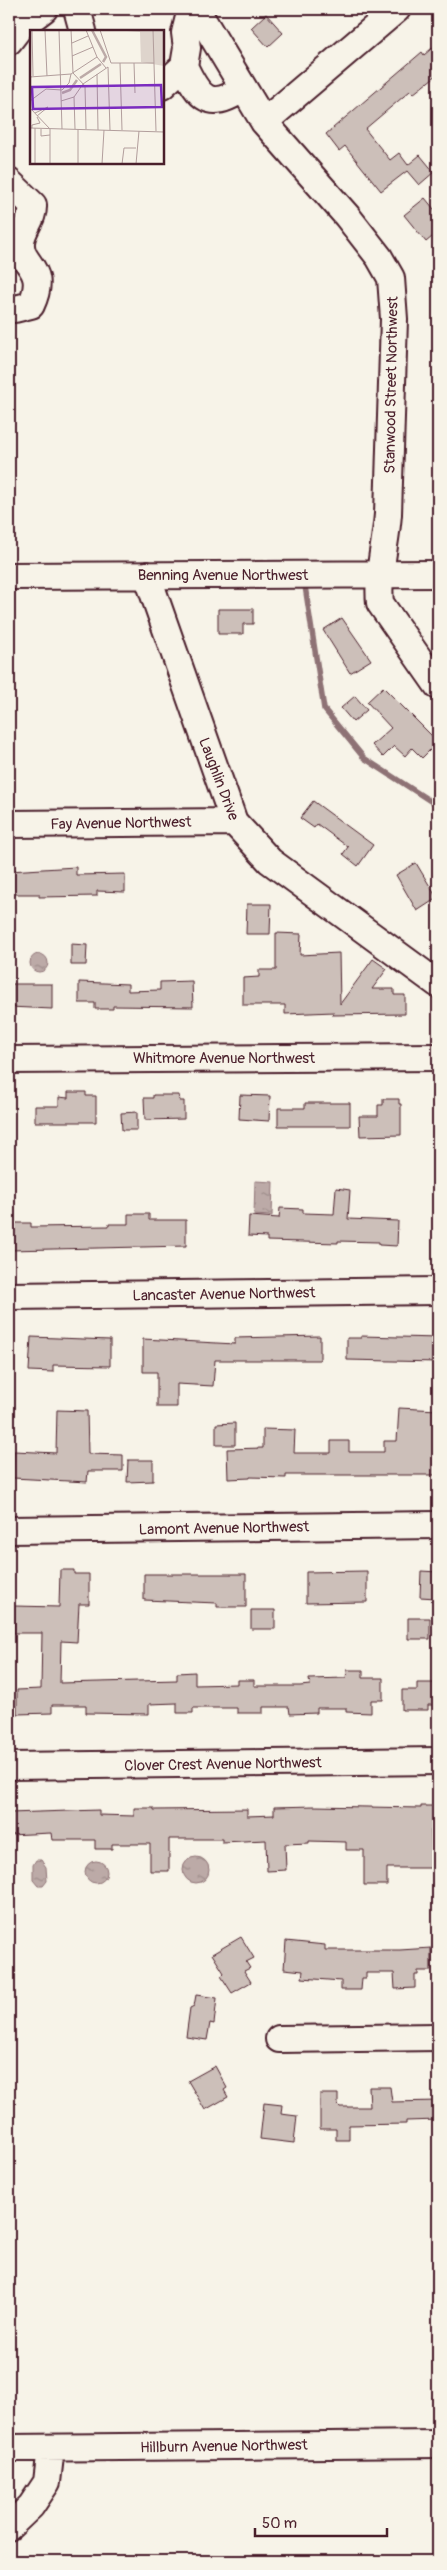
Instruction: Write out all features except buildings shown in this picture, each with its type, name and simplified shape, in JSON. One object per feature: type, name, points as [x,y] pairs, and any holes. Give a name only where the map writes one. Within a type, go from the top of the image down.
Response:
[{"type":"street","points":[[12,26],[44,9]]},
{"type":"street","points":[[77,9],[84,30]]},
{"type":"street","points":[[191,9],[185,32],[187,48],[184,66],[197,92],[208,99],[219,102],[229,99],[243,88]]},
{"type":"street","name":"Stanwood Street Northwest","points":[[196,9],[264,122],[347,216],[379,257],[392,282],[394,319],[388,514],[381,574],[380,603],[438,686]]},
{"type":"street","points":[[264,122],[397,9]]},
{"type":"street","points":[[164,84],[184,66]]},
{"type":"street","points":[[9,182],[34,205],[34,215],[21,241],[22,249],[34,269],[38,286],[31,305],[9,307]]},
{"type":"street","name":"Benning Avenue Northwest","points":[[9,576],[438,574]]},
{"type":"street","name":"Laughlin Drive","points":[[147,575],[234,822],[270,861],[438,984]]},
{"type":"street","name":"Fay Avenue Northwest","points":[[9,824],[234,822]]},
{"type":"street","name":"Whitmore Avenue Northwest","points":[[9,1060],[438,1057]]},
{"type":"street","name":"Lancaster Avenue Northwest","points":[[9,1296],[438,1291]]},
{"type":"street","name":"Lamont Avenue Northwest","points":[[9,1530],[438,1525]]},
{"type":"street","name":"Clover Crest Avenue Northwest","points":[[9,1766],[438,1761]]},
{"type":"street","points":[[279,2039],[438,2038]]},
{"type":"street","name":"Hillburn Avenue Northwest","points":[[9,2448],[438,2444]]},
{"type":"street","points":[[9,2527],[32,2506],[47,2482],[51,2448]]},
{"type":"water","points":[[35,954],[43,954],[48,959],[46,970],[35,972],[30,967],[30,959]]},
{"type":"water","points":[[255,1181],[273,1182],[272,1216],[254,1215]]},
{"type":"water","points":[[196,1857],[205,1861],[209,1870],[205,1879],[196,1883],[187,1879],[183,1870],[187,1861]]},
{"type":"water","points":[[36,1860],[41,1860],[46,1867],[47,1881],[43,1886],[38,1886],[33,1880],[33,1865]]},
{"type":"water","points":[[92,1861],[100,1861],[107,1868],[107,1876],[100,1883],[92,1883],[85,1876],[85,1868]]},
{"type":"waterway","points":[[305,586],[324,709],[364,758],[438,806]]}]
